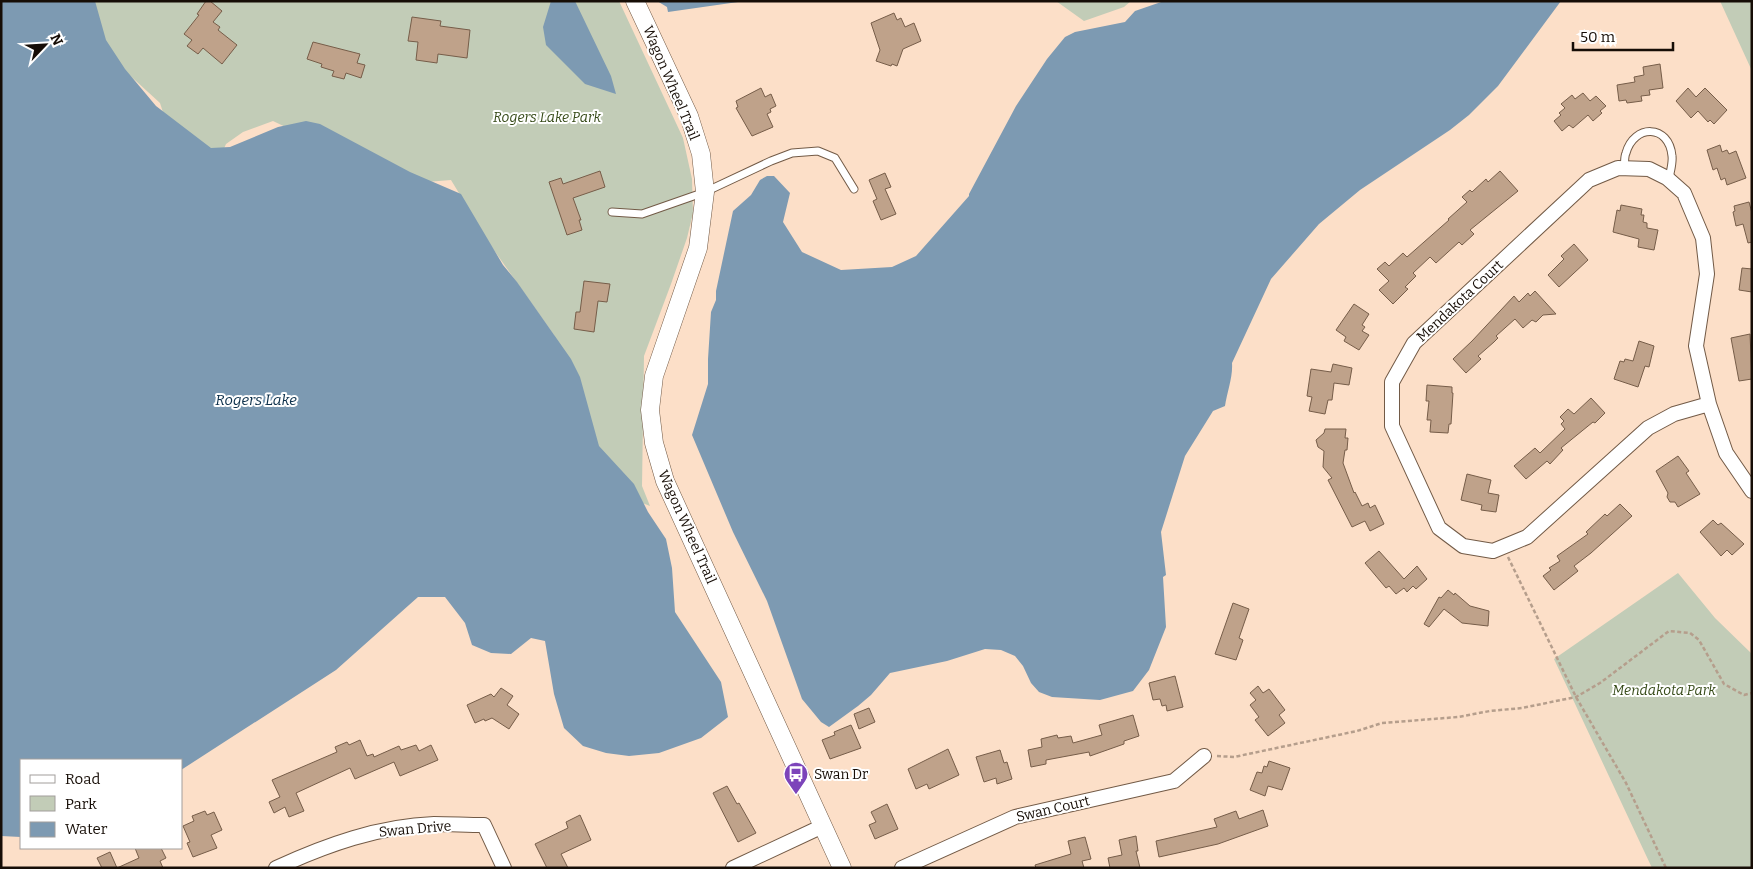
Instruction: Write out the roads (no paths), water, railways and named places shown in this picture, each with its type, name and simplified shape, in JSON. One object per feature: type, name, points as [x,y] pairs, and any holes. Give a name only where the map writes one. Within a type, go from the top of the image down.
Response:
[{"type":"street","name":"Wagon Wheel Trail","points":[[636,1],[689,116],[701,154],[705,192],[698,248],[654,376],[650,410],[654,443],[665,482],[842,868]]},
{"type":"street","name":"Mendakota Court","points":[[1710,404],[1674,414],[1648,428],[1527,537],[1492,551],[1463,546],[1439,528],[1392,426],[1392,382],[1414,343],[1589,180],[1618,168],[1649,169],[1669,179],[1684,193],[1703,238],[1707,274],[1696,346],[1710,404],[1726,453],[1752,491]]},
{"type":"street","name":"Swan Court","points":[[902,868],[1015,817],[1174,781],[1204,756]]},
{"type":"street","name":"Swan Drive","points":[[280,867],[349,839],[383,830],[433,824],[484,825],[504,868]]},
{"type":"street","points":[[733,868],[823,826]]},
{"type":"lane","points":[[1624,168],[1626,152],[1632,140],[1646,131],[1655,131],[1662,135],[1669,145],[1672,156],[1669,179]]},
{"type":"lane","points":[[612,212],[642,214],[705,192],[792,153],[818,151],[835,158],[854,190]]},
{"type":"water","name":"Rogers Lake","points":[[1,1],[95,1],[106,40],[125,69],[156,106],[211,148],[230,147],[278,127],[306,121],[320,124],[410,172],[461,194],[503,265],[571,359],[580,377],[599,446],[634,484],[648,512],[666,539],[672,568],[675,612],[721,682],[728,717],[701,738],[659,753],[629,756],[606,753],[583,746],[564,728],[554,694],[545,641],[531,638],[511,654],[491,653],[472,645],[465,623],[445,597],[418,597],[336,670],[182,769],[182,759],[20,759],[20,837],[1,836]]},
{"type":"water","points":[[551,1],[575,1],[611,76],[616,94],[585,84],[546,45],[543,27]]},
{"type":"water","points":[[657,1],[745,1],[668,12],[667,7]]},
{"type":"water","points":[[1164,1],[1561,1],[1498,86],[1469,115],[1450,130],[1360,190],[1319,224],[1271,279],[1232,363],[1231,379],[1225,406],[1213,411],[1185,456],[1161,532],[1166,575],[1163,577],[1166,627],[1149,670],[1133,691],[1100,700],[1052,697],[1039,692],[1031,683],[1023,666],[1015,656],[1001,650],[985,649],[947,661],[890,673],[871,695],[829,727],[821,722],[802,699],[767,601],[733,532],[692,435],[708,384],[711,312],[716,300],[716,291],[733,211],[751,195],[760,180],[767,176],[774,176],[790,193],[783,222],[802,252],[841,270],[892,267],[916,256],[969,196],[1016,106],[1047,59],[1065,37],[1075,32],[1125,22],[1135,11]]},
{"type":"place","name":"Swan Dr","points":[[796,795]]},
{"type":"park label","name":"Rogers Lake Park","points":[[547,117]]},
{"type":"park label","name":"Mendakota Park","points":[[1664,690]]}]
